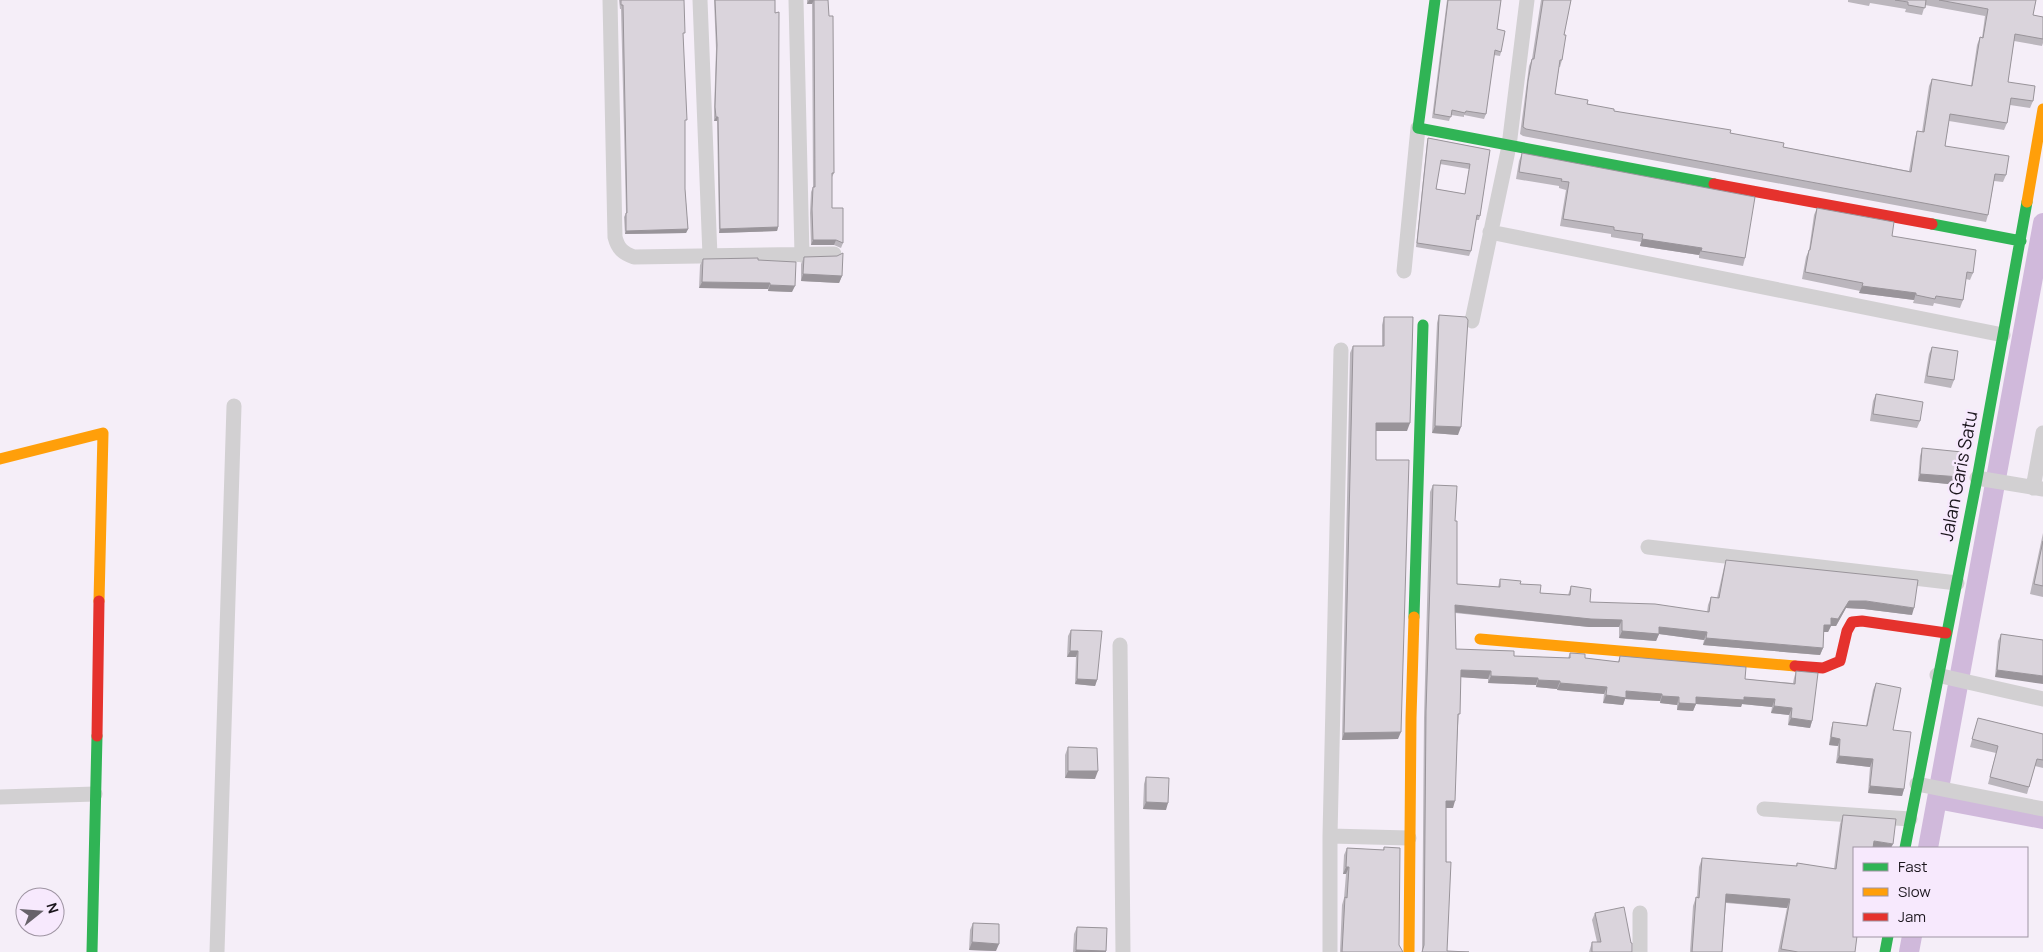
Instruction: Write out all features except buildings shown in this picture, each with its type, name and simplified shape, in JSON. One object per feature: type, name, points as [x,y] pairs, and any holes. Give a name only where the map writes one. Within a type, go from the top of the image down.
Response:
[{"type":"street","points":[[610,0],[616,243],[624,253],[634,257],[834,254]]},
{"type":"street","points":[[700,0],[710,256]]},
{"type":"street","points":[[796,0],[802,255]]},
{"type":"street","points":[[1404,271],[1418,128],[1435,0]]},
{"type":"street","points":[[1472,321],[1509,146],[1527,0]]},
{"type":"street","name":"Jalan Garis Satu","points":[[1905,847],[1910,819],[1923,786],[1944,677],[1946,633],[1982,479],[2003,335],[2043,109]]},
{"type":"street","points":[[1418,128],[2021,241]]},
{"type":"street","points":[[1490,232],[2003,335]]},
{"type":"street","points":[[1409,952],[1411,718],[1423,325]]},
{"type":"street","points":[[1330,952],[1330,836],[1341,350]]},
{"type":"street","points":[[217,952],[234,406]]},
{"type":"street","points":[[0,459],[103,433],[92,952]]},
{"type":"street","points":[[1982,479],[2038,488],[2043,433]]},
{"type":"street","points":[[1648,547],[1957,583]]},
{"type":"street","points":[[1480,639],[1823,668],[1840,661],[1844,651],[1848,627],[1852,622],[1946,633]]},
{"type":"street","points":[[1120,645],[1123,952]]},
{"type":"street","points":[[1944,677],[2043,699]]},
{"type":"street","points":[[1923,786],[2043,809]]},
{"type":"street","points":[[0,797],[95,794]]},
{"type":"street","points":[[1764,809],[1910,819]]},
{"type":"street","points":[[1330,836],[1409,838]]},
{"type":"street","points":[[1640,912],[1640,952]]},
{"type":"street","points":[[1884,952],[1888,937]]},
{"type":"waterway","points":[[1928,847],[2043,223]]},
{"type":"waterway","points":[[1937,799],[2043,819]]},
{"type":"waterway","points":[[1909,952],[1912,937]]},
{"type":"traffic: fast","points":[[1435,0],[1418,128],[1714,184]]},
{"type":"traffic: fast","points":[[1905,847],[1977,479],[2027,202]]},
{"type":"traffic: fast","points":[[1932,224],[2021,241]]},
{"type":"traffic: fast","points":[[1414,617],[1423,325]]},
{"type":"traffic: fast","points":[[92,952],[97,736]]},
{"type":"traffic: fast","points":[[1885,952],[1888,937]]},
{"type":"traffic: slow","points":[[2027,202],[2043,109]]},
{"type":"traffic: slow","points":[[0,459],[103,433],[99,601]]},
{"type":"traffic: slow","points":[[1409,952],[1414,617]]},
{"type":"traffic: slow","points":[[1480,639],[1795,666]]},
{"type":"traffic: jam","points":[[1714,184],[1932,224]]},
{"type":"traffic: jam","points":[[97,736],[99,601]]},
{"type":"traffic: jam","points":[[1795,666],[1823,668],[1840,661],[1847,631],[1852,622],[1862,621],[1946,633]]}]
